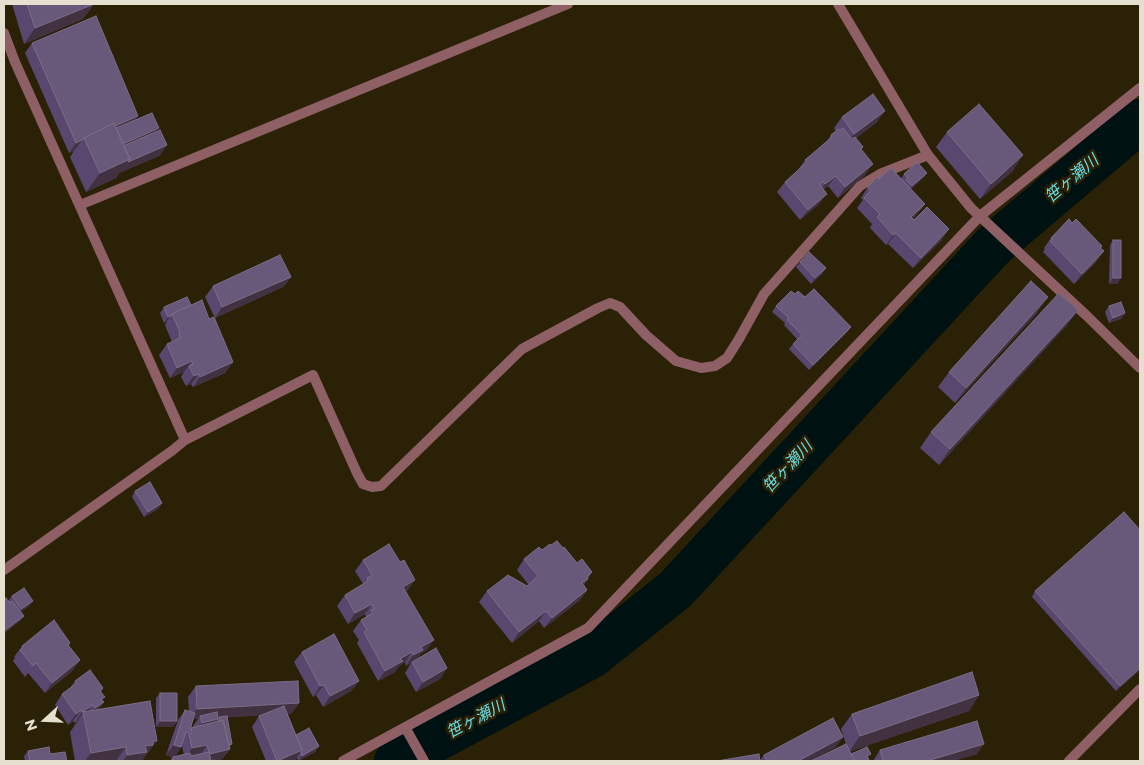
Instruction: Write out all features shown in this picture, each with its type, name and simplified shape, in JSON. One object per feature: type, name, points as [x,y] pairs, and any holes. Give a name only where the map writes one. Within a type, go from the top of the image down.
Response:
[{"type":"street","points":[[80,205],[568,4]]},
{"type":"street","points":[[838,4],[928,154],[971,208],[1140,368]]},
{"type":"street","points":[[4,33],[15,62],[185,440]]},
{"type":"street","points":[[343,761],[406,730],[588,628],[980,216],[1140,88]]},
{"type":"street","points":[[4,570],[185,440],[313,375],[357,473],[363,484],[372,487],[381,486],[522,349],[598,308],[610,304],[620,307],[646,335],[676,361],[701,368],[715,366],[727,358],[764,294],[860,186],[880,174],[928,154]]},
{"type":"street","points":[[1069,761],[1140,689]]},
{"type":"street","points":[[406,730],[424,761]]},
{"type":"building","points":[[27,4],[94,4],[35,28]]},
{"type":"building","points":[[96,16],[138,116],[115,126],[114,123],[76,143],[32,43]]},
{"type":"building","points":[[873,94],[885,111],[854,134],[842,117]]},
{"type":"building","points":[[979,104],[1023,155],[991,184],[947,132]]},
{"type":"building","points":[[152,113],[159,128],[123,144],[116,128]]},
{"type":"building","points":[[114,123],[130,159],[100,173],[84,138]]},
{"type":"building","points":[[843,128],[852,139],[855,137],[863,147],[861,149],[873,164],[845,187],[836,176],[825,184],[823,181],[820,185],[827,194],[808,210],[785,182],[807,162],[805,160],[832,137],[831,135],[838,129]]},
{"type":"building","points":[[160,130],[167,145],[128,162],[130,159],[123,146]]},
{"type":"building","points":[[917,162],[927,173],[912,186],[906,180],[908,178],[904,174]]},
{"type":"building","points":[[891,168],[925,204],[911,217],[914,220],[927,207],[949,229],[921,258],[896,233],[893,235],[877,217],[880,214],[864,198],[871,191],[868,187],[877,177],[879,179]]},
{"type":"building","points":[[1069,219],[1072,223],[1076,219],[1102,246],[1100,248],[1104,251],[1082,274],[1050,241]]},
{"type":"building","points":[[1113,240],[1121,240],[1121,278],[1113,278]]},
{"type":"building","points":[[809,252],[826,268],[815,278],[800,262]]},
{"type":"building","points":[[280,255],[291,277],[222,307],[213,286]]},
{"type":"building","points":[[1031,281],[1048,297],[966,388],[949,372]]},
{"type":"building","points":[[814,289],[851,327],[813,365],[793,344],[802,335],[787,320],[789,318],[776,306],[791,291],[795,294],[798,291],[805,297]]},
{"type":"building","points":[[1059,293],[1078,310],[950,449],[931,432]]},
{"type":"building","points":[[187,297],[191,305],[168,317],[164,307]]},
{"type":"building","points":[[202,300],[209,319],[214,317],[233,362],[200,377],[199,374],[194,376],[189,366],[193,364],[192,361],[177,368],[167,344],[180,338],[180,332],[172,314]]},
{"type":"building","points":[[1121,302],[1125,313],[1113,318],[1109,306]]},
{"type":"building","points":[[150,482],[162,503],[148,512],[135,491]]},
{"type":"building","points":[[1124,512],[1140,530],[1140,668],[1120,686],[1035,591]]},
{"type":"building","points":[[557,541],[577,563],[582,559],[592,572],[587,577],[588,579],[582,583],[587,590],[552,618],[546,611],[519,632],[487,591],[508,575],[527,586],[538,576],[524,559],[539,547],[542,550]]},
{"type":"building","points":[[389,544],[400,562],[404,560],[415,580],[403,587],[434,640],[421,647],[423,650],[413,655],[412,652],[400,659],[403,661],[385,671],[364,632],[367,630],[361,620],[373,613],[371,610],[374,609],[372,604],[355,613],[345,595],[368,581],[367,578],[372,575],[363,560]]},
{"type":"building","points":[[24,588],[33,601],[21,609],[12,596]]},
{"type":"building","points":[[6,598],[10,603],[12,601],[24,616],[4,631],[4,599]]},
{"type":"building","points":[[54,620],[70,643],[68,645],[80,660],[52,683],[36,663],[33,666],[20,650],[23,648],[22,646]]},
{"type":"building","points":[[334,634],[359,681],[330,696],[324,685],[320,686],[302,652]]},
{"type":"building","points":[[436,648],[447,668],[423,682],[412,662]]},
{"type":"building","points":[[90,670],[103,688],[100,691],[105,697],[101,699],[104,702],[95,708],[93,705],[76,714],[62,694]]},
{"type":"building","points":[[972,672],[979,695],[860,736],[852,714]]},
{"type":"building","points":[[298,681],[299,703],[197,709],[196,686]]},
{"type":"building","points":[[160,693],[177,693],[177,721],[160,721]]},
{"type":"building","points":[[150,701],[157,741],[153,741],[153,745],[145,746],[147,752],[127,755],[126,747],[91,753],[83,712]]},
{"type":"building","points":[[284,706],[302,750],[277,761],[259,716]]},
{"type":"building","points":[[185,710],[195,713],[189,733],[186,732],[181,747],[174,745]]},
{"type":"building","points":[[217,712],[218,719],[202,723],[200,716]]},
{"type":"building","points":[[227,716],[232,744],[229,745],[223,720],[220,721],[219,717]]},
{"type":"building","points":[[833,718],[843,737],[798,761],[767,761],[764,755]]},
{"type":"building","points":[[223,720],[230,749],[210,754],[207,745],[192,748],[189,734],[192,733],[191,728]]},
{"type":"building","points":[[977,721],[984,744],[927,761],[883,761],[880,750]]},
{"type":"building","points":[[309,728],[319,746],[302,756],[302,750],[296,735]]},
{"type":"building","points":[[846,744],[855,761],[811,761]]},
{"type":"building","points":[[49,747],[50,754],[65,752],[67,761],[30,761],[28,751]]},
{"type":"building","points":[[867,747],[871,754],[867,756],[869,760],[855,761],[851,754]]},
{"type":"building","points":[[209,752],[211,761],[168,761],[173,760],[173,757],[190,753],[191,756]]},
{"type":"building","points":[[759,754],[760,761],[717,761]]},
{"type":"waterway","name":"笹ヶ瀬川","points":[[396,761],[592,656],[675,590],[995,244],[1140,121]]}]
